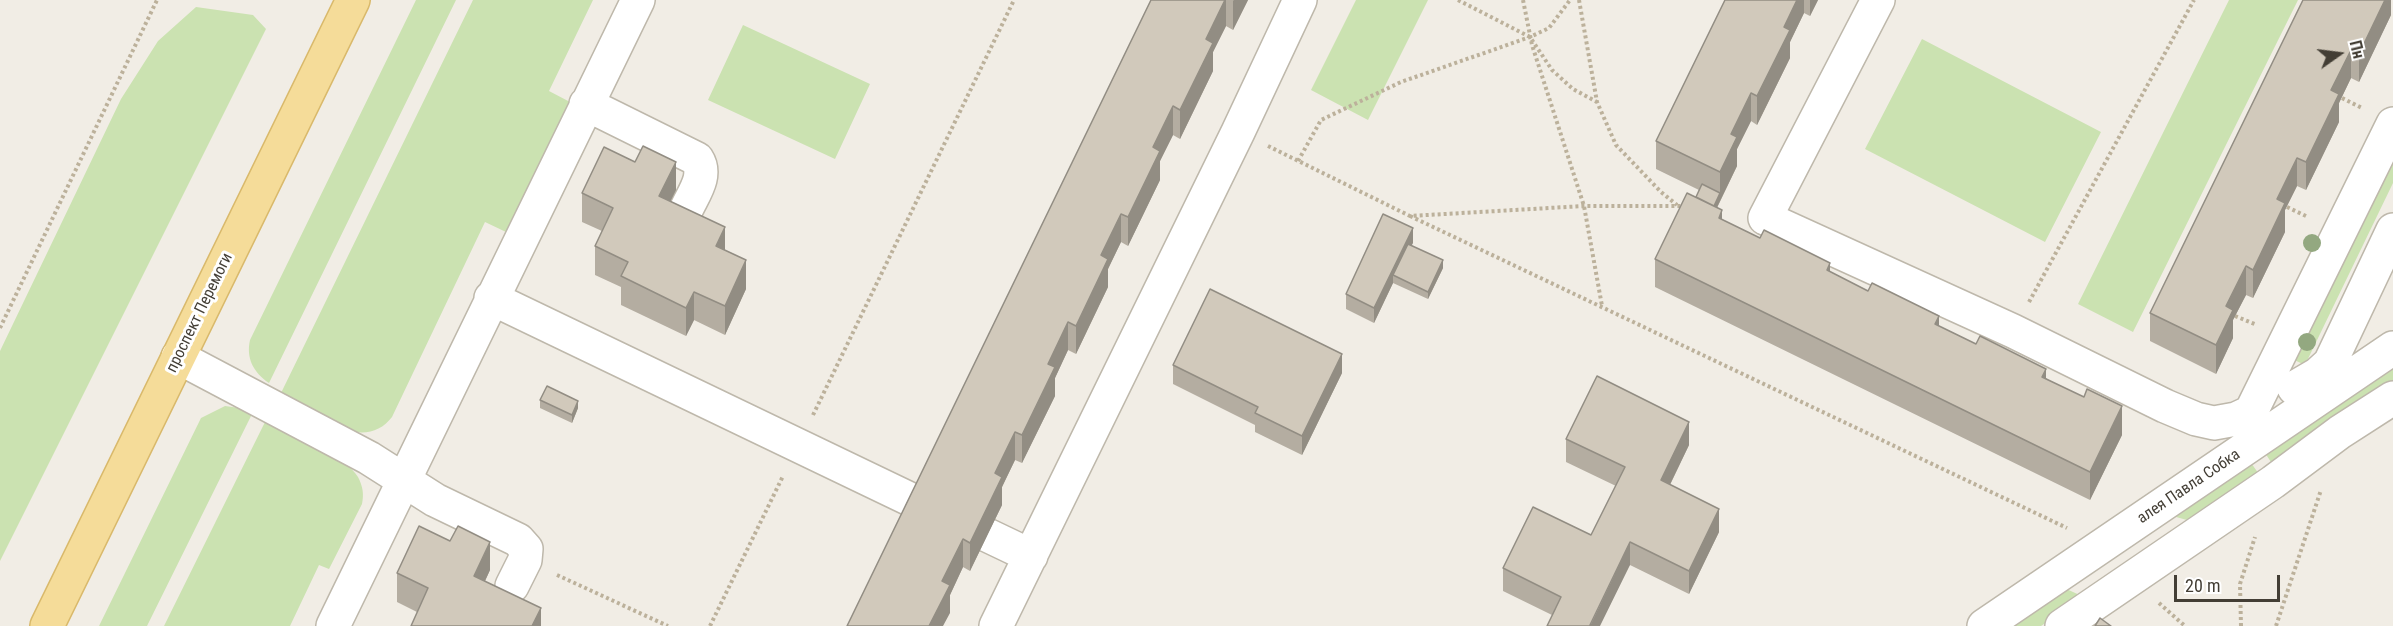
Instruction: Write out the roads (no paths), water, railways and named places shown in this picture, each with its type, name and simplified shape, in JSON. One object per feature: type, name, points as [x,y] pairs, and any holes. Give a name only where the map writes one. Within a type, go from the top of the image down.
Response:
[{"type":"main road","name":"проспект Перемоги","points":[[47,626],[353,0]]},
{"type":"street","points":[[333,626],[638,0]]},
{"type":"street","points":[[996,626],[1238,132],[1300,0]]},
{"type":"street","points":[[1878,0],[1765,218],[2013,331],[2165,406],[2196,419],[2214,423],[2236,420],[2318,374],[2330,363],[2393,230]]},
{"type":"street","points":[[586,104],[697,159],[702,173],[686,210]]},
{"type":"street","points":[[2251,412],[2393,124]]},
{"type":"street","points":[[491,298],[920,504]]},
{"type":"street","name":"алея Павла Собка","points":[[1984,626],[2393,348]]},
{"type":"street","points":[[178,357],[354,450],[435,500],[518,540],[526,549],[518,573]]},
{"type":"street","points":[[2062,626],[2273,482],[2340,432],[2393,398]]},
{"type":"street","points":[[987,535],[1031,556]]}]
